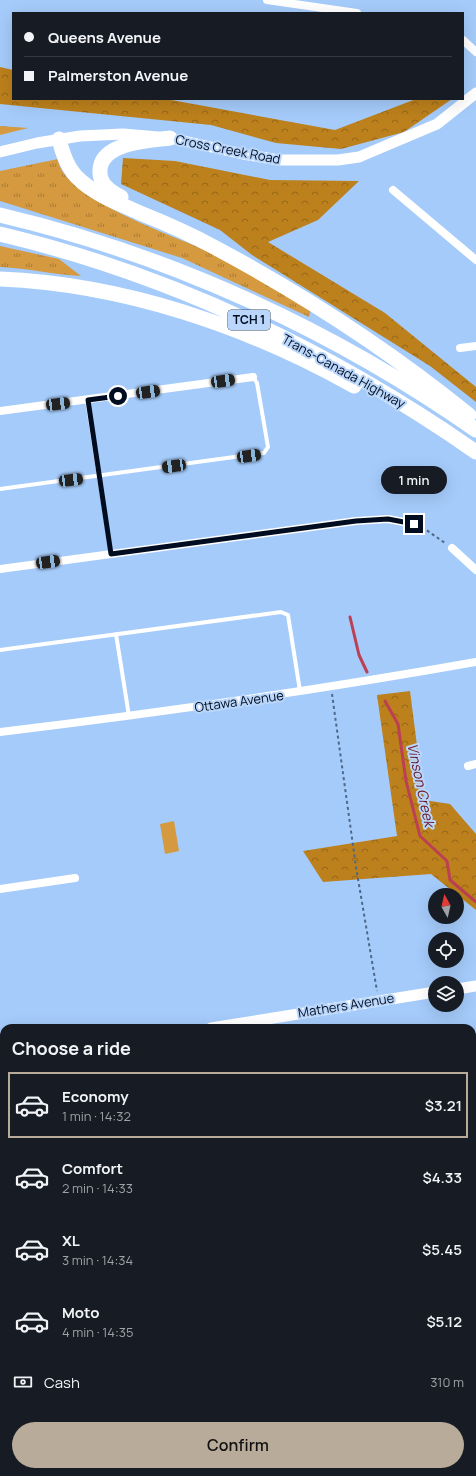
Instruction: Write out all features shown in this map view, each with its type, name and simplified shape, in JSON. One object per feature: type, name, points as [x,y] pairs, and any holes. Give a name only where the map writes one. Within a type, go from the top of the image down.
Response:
[{"type":"highway","points":[[166,224],[108,188],[102,182],[100,167],[102,160],[114,150],[134,143],[170,138]]},
{"type":"highway","points":[[59,139],[66,163],[80,181],[114,201],[166,224],[231,257],[328,313],[398,360],[476,420]]},
{"type":"highway","name":"Trans-Canada Highway","points":[[0,215],[53,229],[133,255],[247,300],[362,358],[425,396],[476,430]]},
{"type":"highway","name":"Trans-Canada Highway","points":[[0,234],[48,247],[127,272],[240,316],[347,370],[415,411],[476,452]]},
{"type":"highway","points":[[0,279],[72,287],[118,296],[192,315],[231,329],[342,379],[476,460]]},
{"type":"street","points":[[267,0],[350,12]]},
{"type":"street","points":[[464,41],[476,52]]},
{"type":"street","name":"Cross Creek Road","points":[[0,152],[59,139],[116,134],[170,138],[242,154],[279,160],[325,161],[359,157],[437,124],[476,93]]},
{"type":"street","points":[[393,190],[476,260]]},
{"type":"street","points":[[460,348],[476,346]]},
{"type":"street","points":[[0,411],[253,377]]},
{"type":"street","points":[[0,568],[356,521],[388,519],[414,524]]},
{"type":"street","points":[[452,548],[476,570]]},
{"type":"street","name":"Ottawa Avenue","points":[[0,732],[300,692],[476,662]]},
{"type":"street","points":[[0,889],[75,878]]},
{"type":"street","points":[[464,988],[476,986]]},
{"type":"street","name":"Mathers Avenue","points":[[235,1024],[428,993]]},
{"type":"lane","points":[[0,489],[99,477],[264,453],[268,447],[257,383],[253,377]]},
{"type":"lane","points":[[88,400],[111,554]]},
{"type":"lane","points":[[0,650],[281,612],[288,615],[300,692]]},
{"type":"lane","points":[[116,634],[129,716]]},
{"type":"path","points":[[414,524],[428,530],[452,548]]},
{"type":"path","points":[[332,687],[356,867],[379,1000]]},
{"type":"green space","points":[[0,67],[12,70],[12,100],[171,100],[335,130],[413,100],[451,100],[404,132],[341,149],[276,143],[211,125],[0,104]]},
{"type":"green space","points":[[0,126],[28,128],[0,135]]},
{"type":"green space","points":[[123,158],[175,161],[270,180],[359,181],[318,220],[268,242],[385,313],[476,387],[476,402],[430,366],[252,255],[220,230],[121,184]]},
{"type":"green space","points":[[58,159],[64,174],[78,188],[99,202],[148,226],[223,259],[311,309],[309,317],[182,258],[0,201],[0,171]]},
{"type":"green space","points":[[0,246],[59,259],[81,276],[0,267]]},
{"type":"green space","points":[[410,691],[424,800],[450,804],[476,834],[476,910],[464,900],[464,888],[448,888],[431,874],[323,882],[303,851],[397,836],[377,695]]},
{"type":"green space","points":[[174,821],[179,851],[165,854],[160,824]]},
{"type":"waterway","name":"Vinson Creek","points":[[350,617],[359,655],[367,672]]},
{"type":"waterway","name":"Vinson Creek","points":[[385,701],[398,724],[406,781],[420,836],[447,861],[450,880],[476,902]]},
{"type":"route","points":[[118,396],[88,400],[111,554],[356,521],[388,519],[414,524]]}]
